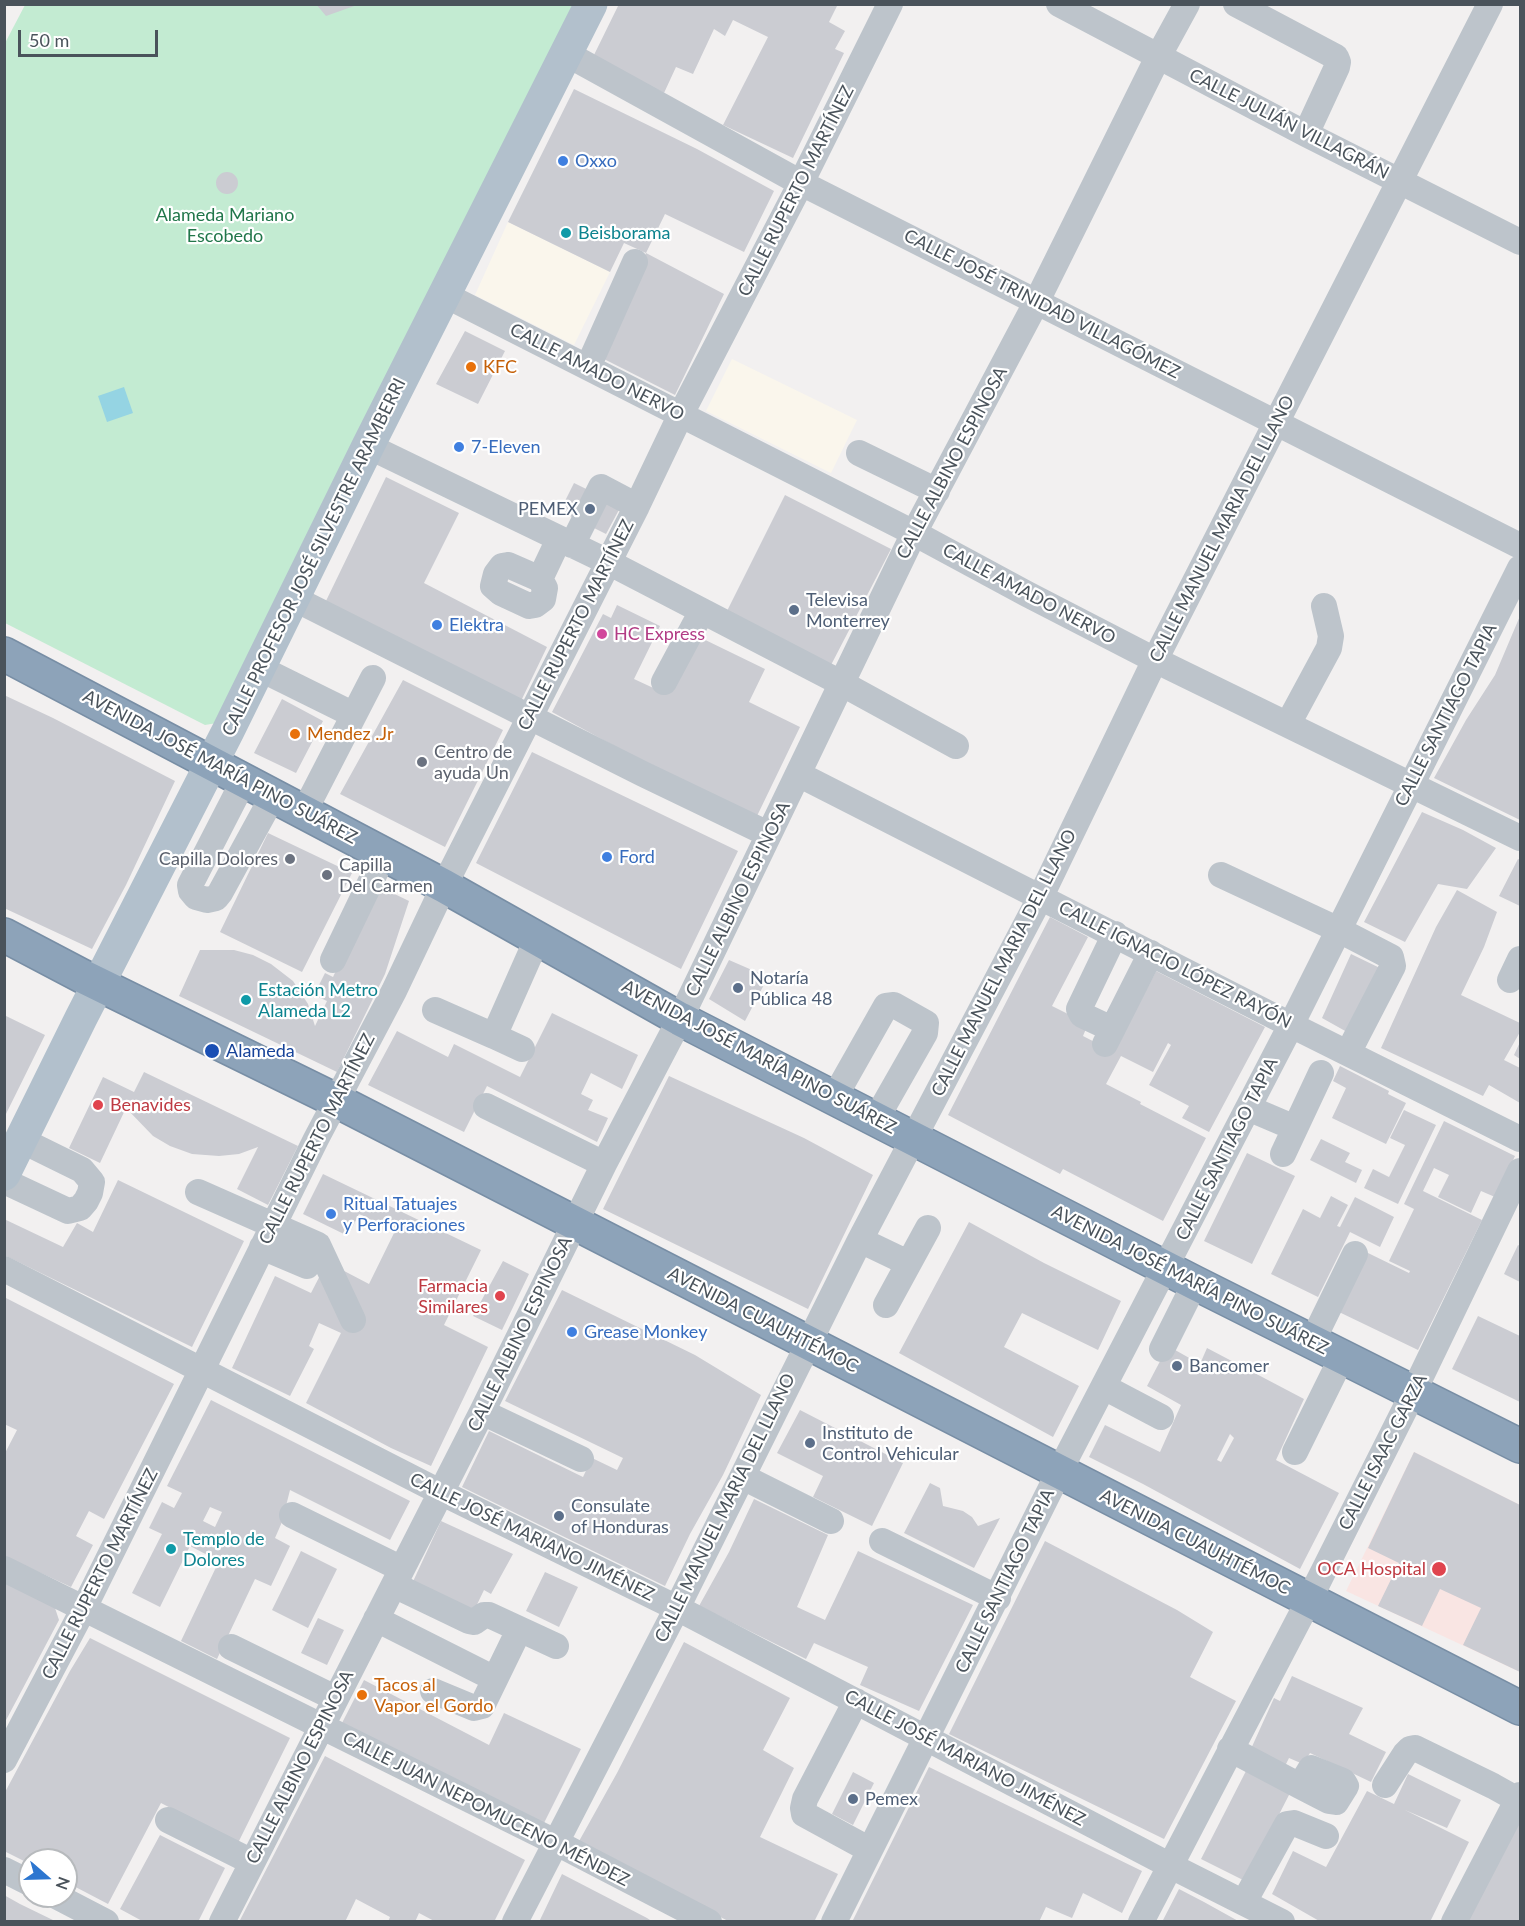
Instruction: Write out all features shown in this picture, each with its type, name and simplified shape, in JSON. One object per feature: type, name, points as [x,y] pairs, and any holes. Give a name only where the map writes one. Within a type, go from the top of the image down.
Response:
[{"type":"highway","name":"AVENIDA JOSÉ MARÍA PINO SUÁREZ","points":[[4,654],[444,886],[680,1018],[1165,1268],[1521,1446]]},
{"type":"highway","name":"AVENIDA CUAUHTÉMOC","points":[[4,935],[337,1101],[808,1341],[1521,1708]]},
{"type":"main road","name":"CALLE PROFESOR JOSÉ SILVESTRE ARAMBERRI","points":[[4,1174],[591,4]]},
{"type":"street","name":"CALLE RUPERTO MARTÍNEZ","points":[[4,1760],[84,1608],[268,1235],[394,991],[444,886],[637,506],[681,414],[801,183],[890,4]]},
{"type":"street","name":"CALLE JULIÁN VILLAGRÁN","points":[[1059,4],[1306,134],[1521,242]]},
{"type":"street","name":"CALLE ALBINO ESPINOSA","points":[[222,1922],[482,1412],[604,1164],[680,1018],[914,533],[1037,301],[1158,57],[1187,4]]},
{"type":"street","points":[[1236,4],[1336,57],[1337,67],[1306,134]]},
{"type":"street","name":"CALLE MANUEL MARIA DEL LLANO","points":[[515,1922],[677,1608],[808,1341],[912,1138],[1041,897],[1155,660],[1490,4]]},
{"type":"street","name":"CALLE JOSÉ TRINIDAD VILLAGÓMEZ","points":[[567,54],[801,183],[1521,546]]},
{"type":"street","points":[[588,367],[635,262]]},
{"type":"street","name":"CALLE AMADO NERVO","points":[[446,295],[914,533],[1155,660],[1521,838]]},
{"type":"street","points":[[368,446],[608,562],[841,683],[956,746]]},
{"type":"street","points":[[860,453],[937,491]]},
{"type":"street","points":[[540,579],[601,487],[637,506]]},
{"type":"street","name":"CALLE SANTIAGO TAPIA","points":[[834,1922],[1059,1472],[1291,1025],[1521,568]]},
{"type":"street","points":[[293,598],[768,834]]},
{"type":"street","points":[[1288,724],[1329,648],[1331,636],[1324,606]]},
{"type":"street","points":[[664,682],[702,611]]},
{"type":"street","points":[[259,668],[354,715]]},
{"type":"street","points":[[304,812],[373,678]]},
{"type":"street","name":"CALLE IGNACIO LÓPEZ RAYÓN","points":[[798,774],[1291,1025],[1521,1139]]},
{"type":"street","points":[[244,780],[190,885],[196,897],[213,899],[220,892],[273,796]]},
{"type":"street","points":[[333,960],[384,854]]},
{"type":"street","points":[[1221,875],[1391,957],[1393,966],[1348,1053]]},
{"type":"street","points":[[1115,934],[1079,1009],[1082,1015],[1108,1037],[1151,953]]},
{"type":"street","points":[[494,1036],[537,939]]},
{"type":"street","points":[[834,1098],[886,1006],[894,1005],[926,1023],[925,1033],[876,1119]]},
{"type":"street","points":[[435,1010],[522,1049]]},
{"type":"street","points":[[1283,1154],[1321,1073]]},
{"type":"street","points":[[486,1106],[604,1164]]},
{"type":"street","points":[[1248,1108],[1295,1128]]},
{"type":"street","points":[[4,1181],[68,1211],[80,1208],[90,1193],[92,1182],[82,1170],[21,1140]]},
{"type":"street","name":"CALLE ISAAC GARZA","points":[[1141,1922],[1309,1600],[1521,1171]]},
{"type":"street","points":[[198,1192],[268,1235],[308,1266],[318,1245],[353,1320]]},
{"type":"street","points":[[886,1305],[928,1227]]},
{"type":"street","points":[[860,1240],[908,1263]]},
{"type":"street","points":[[1312,1342],[1355,1254]]},
{"type":"street","name":"CALLE JOSÉ MARIANO JIMÉNEZ","points":[[4,1269],[440,1492],[677,1608],[1282,1922]]},
{"type":"street","points":[[1142,1315],[1167,1340],[1195,1283]]},
{"type":"street","points":[[1295,1452],[1342,1357]]},
{"type":"street","points":[[1104,1387],[1161,1417]]},
{"type":"street","points":[[482,1412],[581,1459]]},
{"type":"street","points":[[743,1477],[831,1521]]},
{"type":"street","points":[[292,1515],[469,1621],[474,1622],[487,1614],[556,1646]]},
{"type":"street","points":[[882,1541],[998,1598]]},
{"type":"street","name":"CALLE JUAN NEPOMUCENO MÉNDEZ","points":[[4,1569],[555,1842],[709,1922]]},
{"type":"street","points":[[376,1619],[495,1679]]},
{"type":"street","points":[[433,1691],[477,1708],[484,1704],[519,1630]]},
{"type":"street","points":[[231,1647],[335,1698]]},
{"type":"street","points":[[856,1701],[805,1799],[803,1808],[804,1814],[810,1818],[870,1850]]},
{"type":"street","points":[[1384,1785],[1404,1754],[1416,1748],[1519,1797],[1454,1922]]},
{"type":"street","points":[[1230,1749],[1300,1786]]},
{"type":"street","points":[[168,1820],[252,1862]]},
{"type":"street","points":[[1244,1902],[1287,1824],[1294,1823],[1326,1836]]},
{"type":"street","points":[[4,1870],[18,1877]]},
{"type":"street","points":[[78,1907],[106,1922]]},
{"type":"shaded area","points":[[508,222],[610,272],[574,345],[475,295]]},
{"type":"shaded area","points":[[732,359],[857,420],[831,473],[706,411]]},
{"type":"shaded area","name":"OCA Hospital","points":[[1414,1452],[1520,1505],[1520,1672],[1346,1591]]},
{"type":"green space","name":"Alameda Mariano Escobedo","points":[[25,5],[583,5],[223,722],[205,725],[5,623],[4,45]]},
{"type":"water","points":[[124,387],[133,413],[107,422],[98,396]]},
{"type":"building","points":[[316,4],[357,4],[357,5],[326,16]]},
{"type":"building","points":[[619,4],[838,4],[829,22],[845,31],[835,49],[844,53],[793,158],[723,125],[768,37],[733,20],[725,36],[714,29],[693,74],[676,67],[664,93],[593,57]]},
{"type":"building","points":[[574,89],[697,149],[774,191],[744,252],[665,214],[646,253],[624,243],[610,272],[508,222]]},
{"type":"building","points":[[227,172],[235,175],[238,183],[235,191],[227,194],[219,191],[216,183],[219,175]]},
{"type":"building","points":[[646,253],[724,294],[675,395],[600,357]]},
{"type":"building","name":"KFC","points":[[465,331],[505,351],[478,404],[436,384]]},
{"type":"building","name":"Elektra","points":[[386,477],[459,513],[424,583],[547,647],[521,701],[325,603]]},
{"type":"building","name":"PEMEX","points":[[574,483],[621,506],[606,534],[560,511]]},
{"type":"building","points":[[785,495],[891,549],[830,667],[725,615]]},
{"type":"building","points":[[617,605],[660,626],[634,679],[662,692],[693,634],[765,669],[749,702],[800,727],[757,816],[629,754],[552,712],[603,614],[611,618]]},
{"type":"building","points":[[1520,616],[1520,820],[1434,778],[1466,720],[1495,675]]},
{"type":"building","name":"Centro de ayuda Un","points":[[403,680],[503,730],[445,847],[340,794]]},
{"type":"building","points":[[4,695],[175,781],[126,885],[92,949],[4,908]]},
{"type":"building","points":[[282,699],[323,721],[296,773],[254,753]]},
{"type":"building","name":"Ford","points":[[532,752],[738,851],[681,969],[476,863]]},
{"type":"building","points":[[1422,812],[1496,848],[1467,889],[1438,884],[1405,942],[1364,922]]},
{"type":"building","points":[[268,833],[352,873],[302,972],[220,932]]},
{"type":"building","points":[[1518,859],[1520,860],[1520,906],[1499,896]]},
{"type":"building","points":[[376,885],[409,901],[385,974],[337,1072],[179,996],[200,950],[234,950],[253,955],[271,964],[293,981],[308,1004],[315,1026],[327,1001],[314,995],[325,973],[333,977]]},
{"type":"building","points":[[1457,890],[1497,912],[1484,947],[1461,995],[1520,1023],[1520,1032],[1504,1060],[1520,1068],[1520,1103],[1489,1085],[1483,1096],[1381,1048],[1436,927]]},
{"type":"building","points":[[1050,917],[1088,937],[1052,1006],[1088,1024],[1083,1036],[1114,1052],[1156,971],[1265,1027],[1209,1132],[1182,1118],[1189,1106],[1149,1085],[1171,1045],[1168,1043],[1153,1072],[1121,1056],[1106,1084],[1206,1138],[1163,1221],[1063,1169],[1060,1174],[948,1115]]},
{"type":"building","points":[[1351,954],[1382,969],[1347,1032],[1322,1018]]},
{"type":"building","name":"Notaría Pública 48","points":[[729,960],[768,977],[745,1021],[709,999]]},
{"type":"building","points":[[552,1013],[638,1055],[622,1089],[591,1073],[581,1094],[593,1100],[588,1110],[608,1118],[597,1142],[487,1086],[464,1132],[368,1085],[397,1031],[448,1057],[454,1044],[520,1077]]},
{"type":"building","points":[[4,1015],[45,1035],[4,1118]]},
{"type":"building","points":[[1520,1042],[1520,1059],[1514,1055]]},
{"type":"building","points":[[1340,1066],[1389,1091],[1388,1094],[1406,1103],[1386,1144],[1332,1118],[1346,1088],[1333,1081]]},
{"type":"building","points":[[144,1072],[298,1146],[268,1205],[237,1189],[258,1147],[239,1154],[219,1156],[192,1154],[170,1146],[153,1136],[126,1108],[100,1163],[69,1148],[103,1077],[134,1092]]},
{"type":"building","points":[[669,1076],[804,1138],[873,1175],[808,1309],[603,1209]]},
{"type":"building","points":[[1404,1110],[1436,1125],[1398,1204],[1364,1188],[1373,1169],[1389,1177],[1405,1145],[1390,1138]]},
{"type":"building","points":[[1444,1121],[1515,1156],[1495,1197],[1481,1191],[1471,1213],[1438,1197],[1449,1175],[1434,1168],[1423,1191],[1482,1220],[1418,1350],[1339,1312],[1368,1253],[1409,1273],[1410,1271],[1389,1261],[1414,1209],[1404,1204]]},
{"type":"building","points":[[1321,1139],[1350,1153],[1345,1162],[1362,1170],[1356,1183],[1310,1160]]},
{"type":"building","points":[[1247,1153],[1295,1176],[1252,1264],[1204,1241]]},
{"type":"building","points":[[323,1174],[481,1250],[444,1325],[488,1347],[431,1466],[391,1448],[306,1403],[341,1333],[319,1323],[309,1346],[314,1349],[290,1396],[232,1368],[275,1276],[311,1293],[327,1262],[369,1284],[395,1231],[359,1214],[348,1236],[303,1214]]},
{"type":"building","points":[[118,1180],[244,1241],[192,1347],[4,1255],[4,1219],[63,1247],[77,1223],[93,1232]]},
{"type":"building","points":[[1331,1196],[1348,1205],[1337,1226],[1340,1227],[1355,1197],[1394,1217],[1380,1247],[1350,1232],[1318,1297],[1271,1274],[1303,1209],[1320,1218]]},
{"type":"building","points":[[969,1222],[1121,1301],[1098,1350],[1022,1313],[1004,1347],[1079,1386],[1053,1437],[899,1353]]},
{"type":"building","points":[[1518,1245],[1520,1246],[1520,1282],[1504,1274]]},
{"type":"building","points":[[503,1261],[529,1274],[502,1330],[473,1316]]},
{"type":"building","points":[[562,1290],[695,1355],[761,1395],[723,1475],[690,1534],[665,1586],[462,1487],[489,1431],[583,1477],[592,1458],[617,1470],[623,1458],[505,1401]]},
{"type":"building","points":[[4,1297],[174,1384],[104,1519],[89,1511],[76,1536],[93,1545],[71,1587],[4,1556],[4,1455],[17,1430],[4,1424]]},
{"type":"building","points":[[1478,1316],[1520,1336],[1520,1402],[1452,1369]]},
{"type":"building","points":[[1168,1346],[1200,1364],[1207,1348],[1304,1399],[1276,1460],[1339,1493],[1300,1569],[1089,1457],[1105,1425],[1160,1452],[1181,1405],[1147,1386]],"holes":[[[1230,1434],[1234,1438],[1221,1462],[1217,1460]]]},
{"type":"building","points":[[211,1400],[410,1501],[390,1540],[290,1490],[282,1522],[275,1538],[290,1546],[271,1586],[255,1579],[217,1659],[181,1641],[219,1561],[190,1546],[160,1607],[132,1593],[162,1534],[149,1528],[162,1502],[174,1508],[182,1493],[167,1486]],"holes":[[[210,1507],[222,1512],[215,1527],[203,1521]]]},
{"type":"building","points":[[800,1410],[903,1463],[872,1526],[813,1497],[823,1476],[777,1453]]},
{"type":"building","name":"OCA Hospital","points":[[1414,1452],[1520,1505],[1520,1672],[1463,1645],[1481,1608],[1440,1589],[1422,1626],[1378,1606],[1399,1563],[1368,1548]]},
{"type":"building","points":[[930,1483],[940,1488],[943,1506],[963,1511],[972,1517],[978,1526],[1000,1518],[974,1568],[904,1533]]},
{"type":"building","points":[[754,1499],[828,1535],[797,1607],[825,1620],[858,1551],[973,1605],[919,1711],[860,1685],[868,1667],[814,1643],[806,1659],[699,1606],[729,1552]]},
{"type":"building","points":[[441,1521],[513,1554],[491,1594],[484,1590],[472,1615],[410,1588]]},
{"type":"building","points":[[1045,1541],[1177,1610],[1213,1632],[1190,1677],[1236,1701],[1164,1839],[949,1734]]},
{"type":"building","points":[[301,1551],[337,1569],[308,1628],[272,1610]]},
{"type":"building","points":[[545,1572],[578,1587],[559,1627],[526,1611]]},
{"type":"building","points":[[4,1582],[55,1608],[59,1620],[4,1724]]},
{"type":"building","points":[[318,1618],[344,1630],[327,1665],[301,1653]]},
{"type":"building","points":[[90,1638],[290,1738],[238,1843],[161,1803],[108,1904],[78,1888],[78,1848],[18,1848],[18,1858],[4,1851],[4,1794]]},
{"type":"building","points":[[684,1642],[790,1698],[763,1750],[794,1768],[760,1837],[838,1874],[814,1922],[730,1922],[578,1843],[617,1773]]},
{"type":"building","points":[[1292,1676],[1363,1708],[1349,1734],[1386,1752],[1371,1782],[1310,1753],[1303,1764],[1289,1758],[1284,1768],[1250,1751],[1274,1698],[1280,1701]]},
{"type":"building","points":[[364,1680],[489,1745],[504,1713],[581,1749],[544,1823],[342,1723]]},
{"type":"building","points":[[325,1756],[525,1860],[494,1922],[436,1922],[419,1913],[415,1922],[388,1922],[390,1917],[356,1899],[345,1922],[239,1922]]},
{"type":"building","points":[[929,1767],[1142,1871],[1122,1913],[1083,1893],[1072,1918],[1046,1907],[1039,1922],[852,1922]]},
{"type":"building","points":[[1246,1771],[1290,1793],[1245,1881],[1201,1859]]},
{"type":"building","name":"Pemex","points":[[853,1772],[874,1783],[853,1825],[832,1814]]},
{"type":"building","points":[[1408,1774],[1461,1800],[1447,1828],[1405,1810],[1469,1842],[1430,1922],[1321,1922],[1272,1894],[1293,1851],[1326,1867],[1367,1791],[1394,1804]]},
{"type":"building","points":[[1520,1810],[1520,1922],[1467,1922]]},
{"type":"building","points":[[160,1835],[225,1868],[198,1922],[144,1922],[120,1909]]},
{"type":"building","points":[[562,1874],[647,1918],[653,1922],[539,1922]]},
{"type":"building","points":[[1179,1889],[1204,1902],[1240,1922],[1162,1922]]},
{"type":"building","points":[[4,1895],[18,1903],[18,1908],[28,1908],[57,1922],[4,1922]]},
{"type":"place","name":"Oxxo","points":[[563,161]]},
{"type":"place","name":"Beisborama","points":[[566,233]]},
{"type":"place","name":"KFC","points":[[471,367]]},
{"type":"place","name":"7-Eleven","points":[[459,447]]},
{"type":"place","name":"PEMEX","points":[[590,509]]},
{"type":"place","name":"Televisa Monterrey","points":[[794,610]]},
{"type":"place","name":"Elektra","points":[[437,625]]},
{"type":"place","name":"HC Express","points":[[602,634]]},
{"type":"place","name":"Mendez .Jr","points":[[295,734]]},
{"type":"place","name":"Centro de ayuda Un","points":[[422,762]]},
{"type":"place","name":"Ford","points":[[607,857]]},
{"type":"place","name":"Capilla Dolores","points":[[290,859]]},
{"type":"place","name":"Capilla Del Carmen","points":[[327,875]]},
{"type":"place","name":"Notaría Pública 48","points":[[738,988]]},
{"type":"place","name":"Estación Metro Alameda L2","points":[[246,1000]]},
{"type":"place","name":"Alameda","points":[[212,1051]]},
{"type":"place","name":"Benavides","points":[[98,1105]]},
{"type":"place","name":"Ritual Tatuajes y Perforaciones","points":[[331,1214]]},
{"type":"place","name":"Farmacia Similares","points":[[500,1296]]},
{"type":"place","name":"Grease Monkey","points":[[572,1332]]},
{"type":"place","name":"Bancomer","points":[[1177,1366]]},
{"type":"place","name":"Instituto de Control Vehicular","points":[[810,1443]]},
{"type":"place","name":"Consulate of Honduras","points":[[559,1516]]},
{"type":"place","name":"Templo de Dolores","points":[[171,1549]]},
{"type":"place","name":"OCA Hospital","points":[[1439,1569]]},
{"type":"place","name":"Tacos al Vapor el Gordo","points":[[362,1695]]},
{"type":"place","name":"Pemex","points":[[853,1799]]}]
